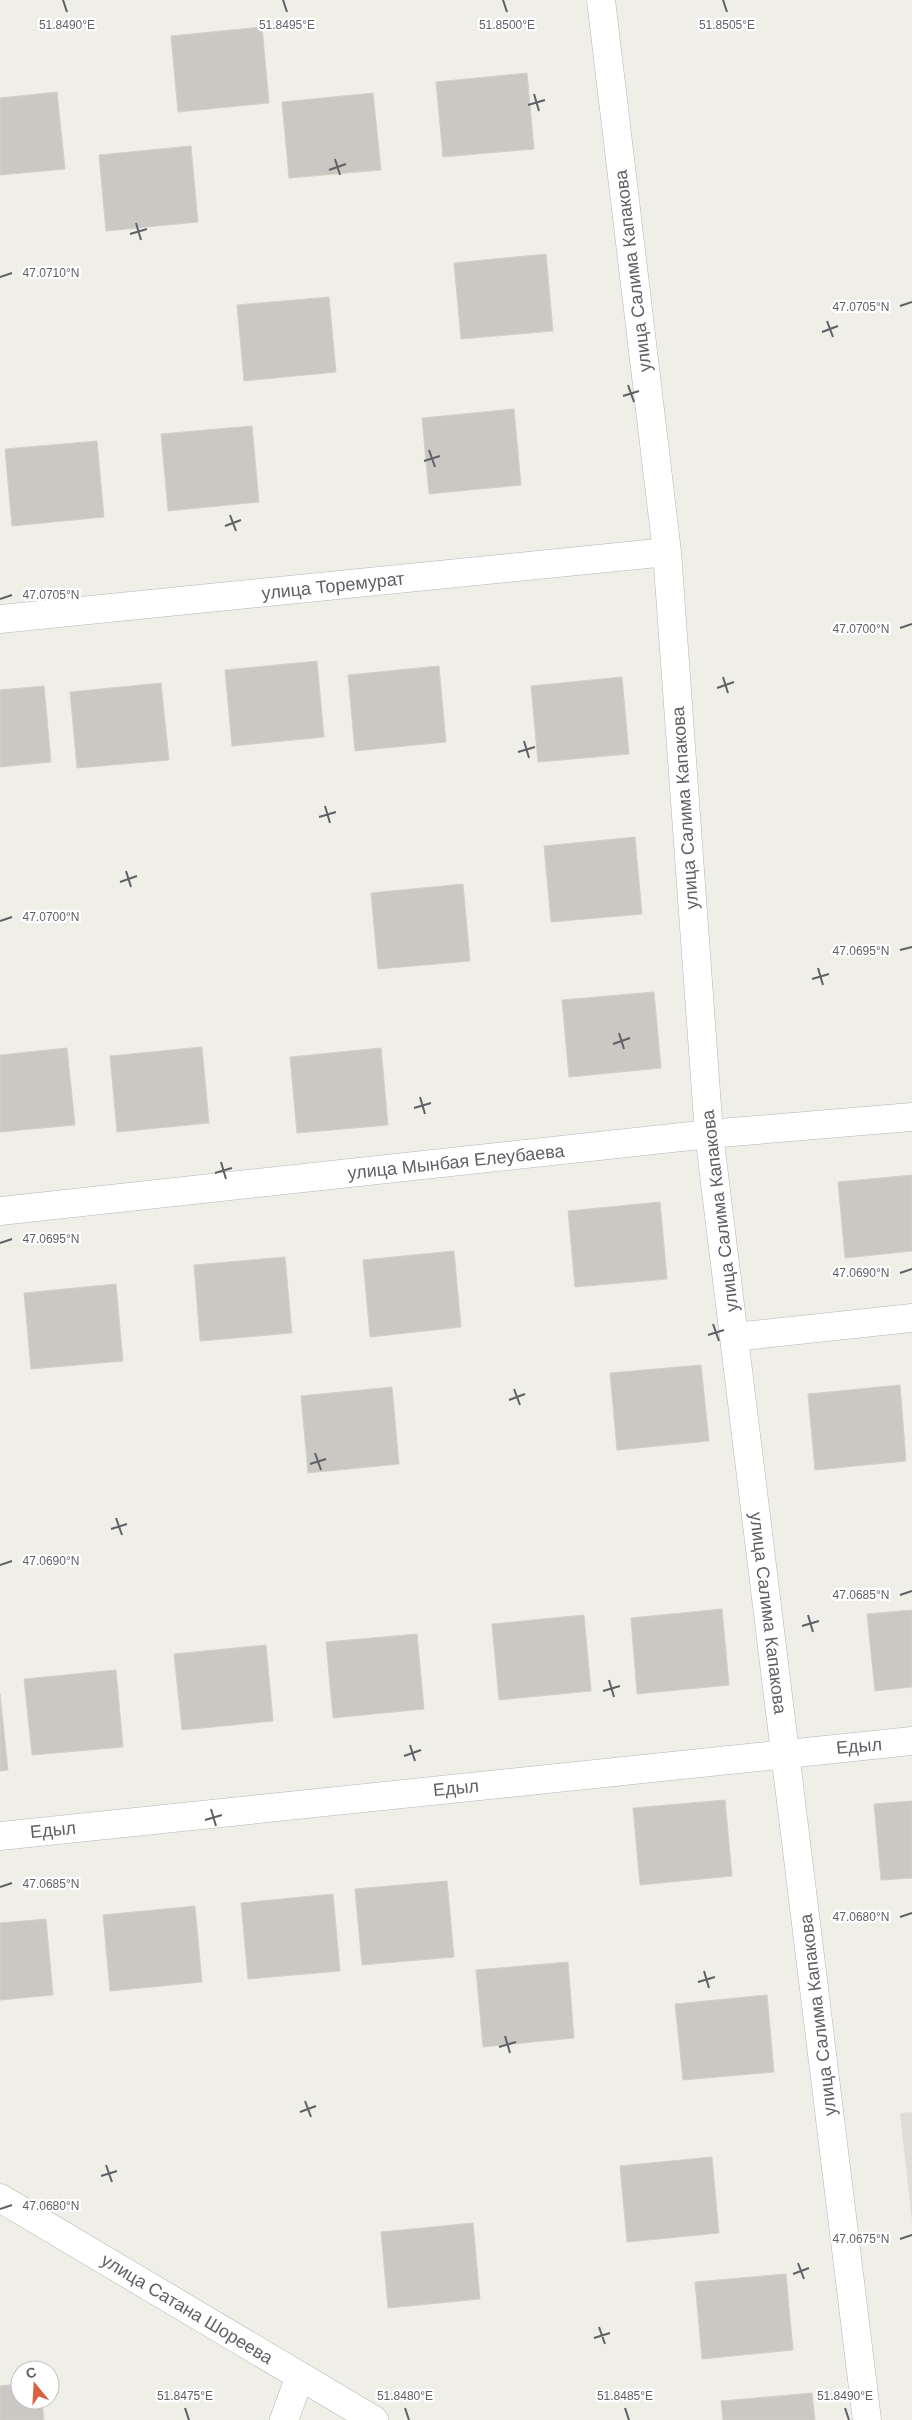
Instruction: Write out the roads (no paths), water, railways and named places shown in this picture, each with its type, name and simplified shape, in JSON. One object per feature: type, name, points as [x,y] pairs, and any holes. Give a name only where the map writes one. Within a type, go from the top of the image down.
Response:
[{"type":"street","name":"улица Салима Капакова","points":[[600,0],[667,552],[709,1134],[867,2420]]},
{"type":"street","name":"улица Торемурат","points":[[0,619],[667,552]]},
{"type":"street","name":"улица Мынбая Елеубаева","points":[[0,1211],[709,1134],[912,1117]]},
{"type":"street","points":[[734,1337],[912,1318]]},
{"type":"street","name":"Едыл","points":[[0,1836],[912,1741]]},
{"type":"street","name":"улица Сатана Шореева","points":[[0,2198],[374,2420]]},
{"type":"street","points":[[284,2420],[300,2376]]}]
